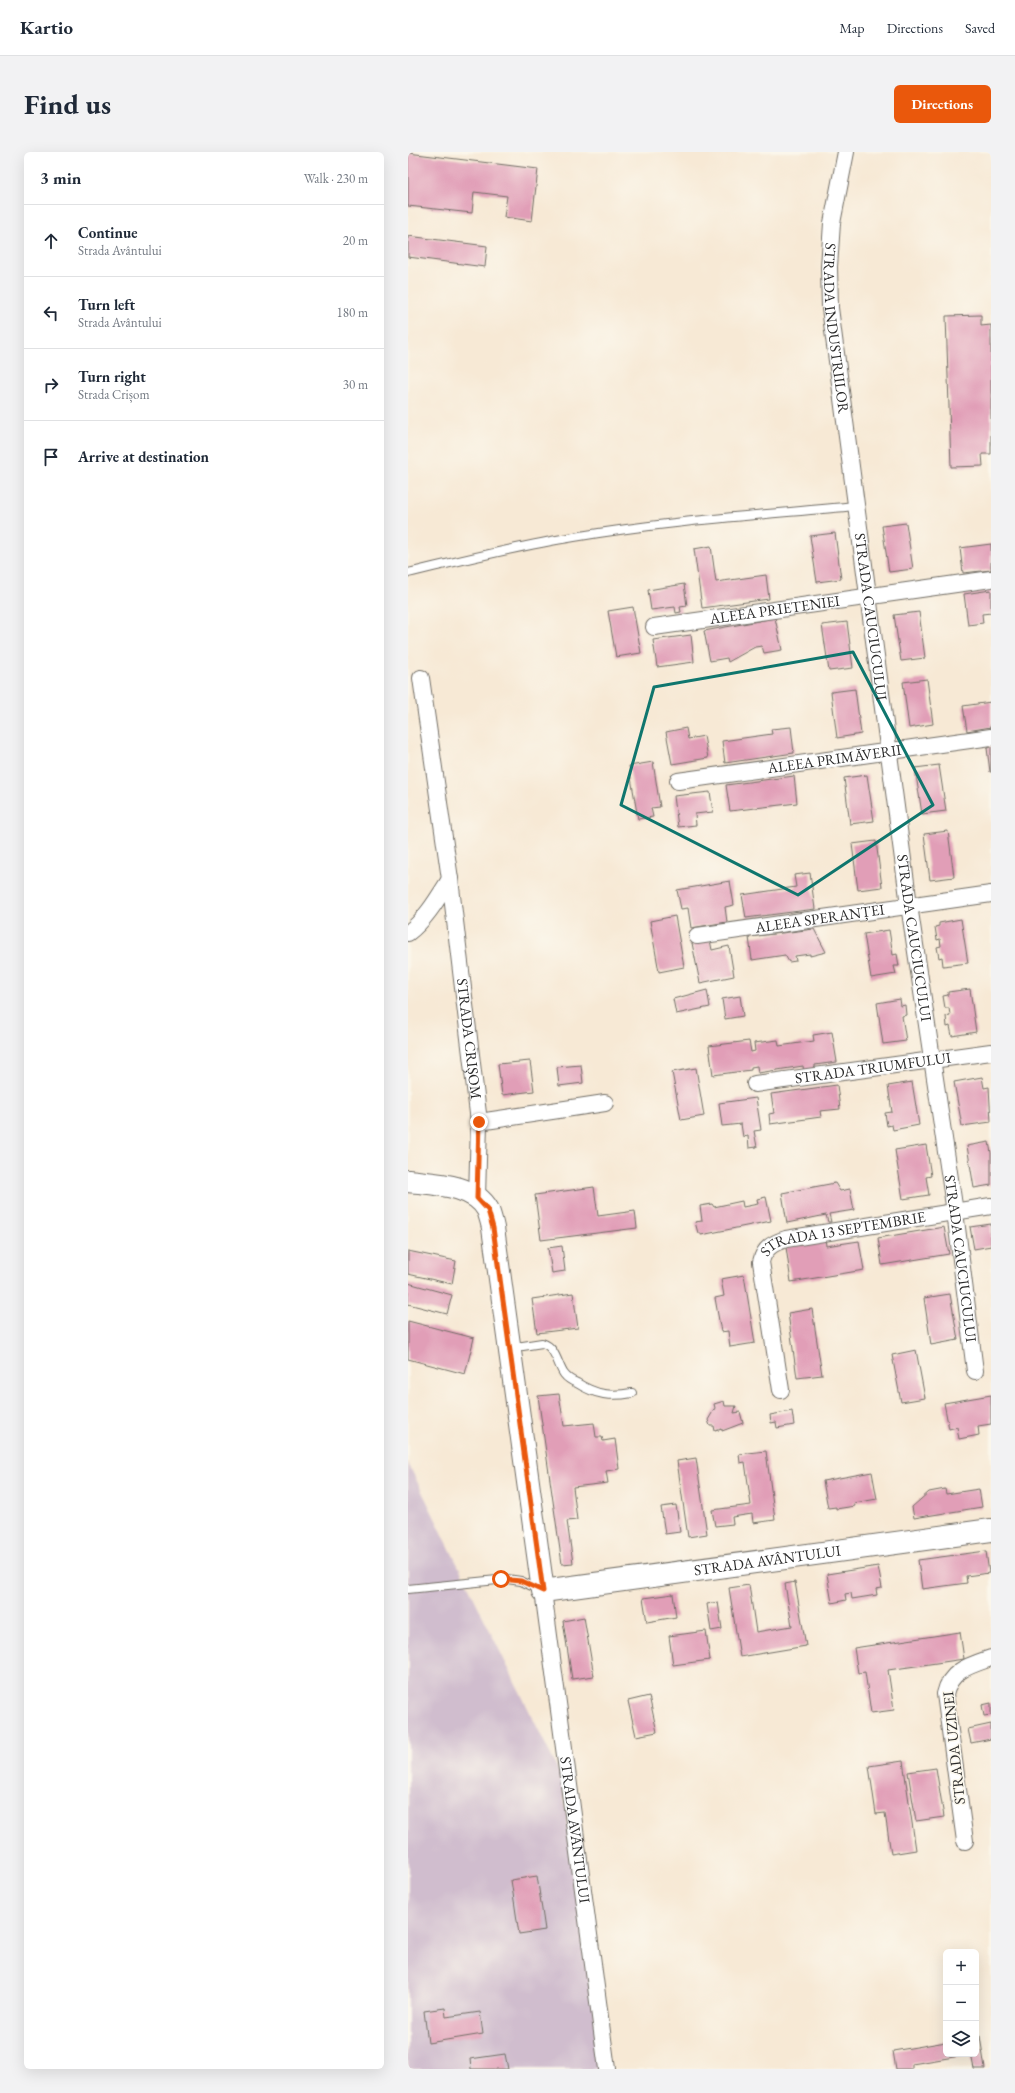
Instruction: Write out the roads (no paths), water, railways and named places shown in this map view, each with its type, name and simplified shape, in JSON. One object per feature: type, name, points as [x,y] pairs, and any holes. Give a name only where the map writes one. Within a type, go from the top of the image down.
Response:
[{"type":"main road","name":"STRADA AVÂNTULUI","points":[[408,1181],[441,1184],[461,1190],[477,1198],[488,1210],[493,1228],[543,1591],[991,1530]]},
{"type":"street","name":"STRADA INDUSTRIILOR","points":[[846,152],[832,223],[829,267],[829,302],[855,506]]},
{"type":"street","name":"STRADA CAUCIUCULUI","points":[[855,506],[909,905],[931,1060],[955,1212],[975,1371]]},
{"type":"street","name":"ALEEA PRIETENIEI","points":[[654,627],[991,579]]},
{"type":"street","name":"STRADA CRIȘOM","points":[[420,678],[450,879],[479,1122],[477,1198]]},
{"type":"street","name":"ALEEA PRIMĂVERII","points":[[678,781],[991,737]]},
{"type":"street","points":[[408,933],[416,927],[434,905],[450,879]]},
{"type":"street","name":"ALEEA SPERANȚEI","points":[[697,936],[991,894]]},
{"type":"street","name":"STRADA TRIUMFULUI","points":[[755,1084],[991,1052]]},
{"type":"street","points":[[479,1122],[605,1103]]},
{"type":"street","name":"STRADA 13 SEPTEMBRIE","points":[[781,1390],[761,1262],[762,1255],[767,1249],[774,1243],[786,1239],[991,1206]]},
{"type":"street","name":"STRADA AVÂNTULUI","points":[[543,1591],[607,2069]]},
{"type":"street","name":"STRADA UZINEI","points":[[965,1841],[945,1694],[947,1685],[958,1672],[991,1658]]},
{"type":"lane","points":[[408,573],[510,549],[589,534],[655,525],[855,506]]},
{"type":"lane","points":[[509,1348],[542,1343],[546,1344],[553,1351],[566,1376],[580,1386],[602,1395],[616,1396],[632,1393]]},
{"type":"lane","points":[[408,1589],[507,1579],[521,1581],[543,1591]]}]
